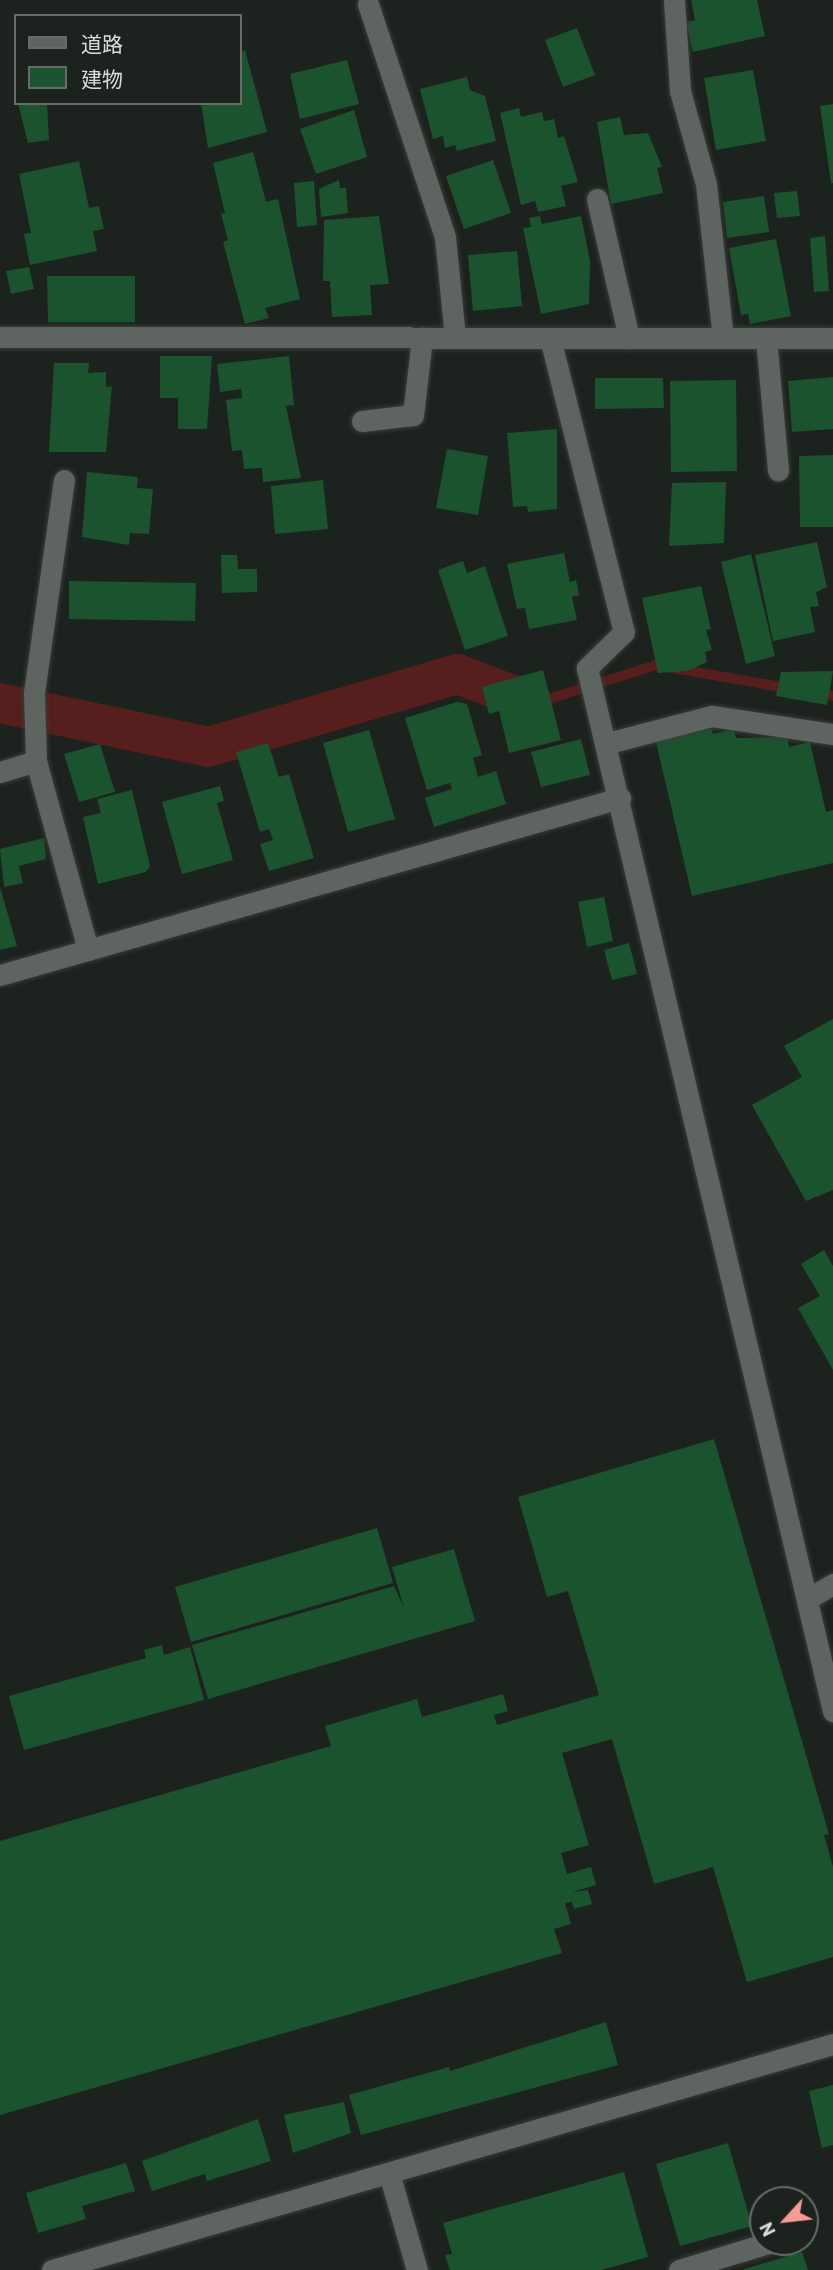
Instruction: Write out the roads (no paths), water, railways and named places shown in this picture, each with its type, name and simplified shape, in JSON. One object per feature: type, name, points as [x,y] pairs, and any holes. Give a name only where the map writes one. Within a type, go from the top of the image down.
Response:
[{"type":"street","points":[[674,0],[680,91],[706,184],[723,338]]},
{"type":"street","points":[[368,4],[445,237],[455,338]]},
{"type":"street","points":[[597,199],[629,338]]},
{"type":"street","points":[[0,337],[833,338]]},
{"type":"street","points":[[362,421],[413,415],[422,338]]},
{"type":"street","points":[[550,338],[624,632],[587,668],[621,798],[833,1711]]},
{"type":"street","points":[[766,338],[778,470]]},
{"type":"street","points":[[64,480],[34,693],[36,761],[88,950]]},
{"type":"street","points":[[608,743],[712,716],[833,734]]},
{"type":"street","points":[[0,772],[36,761]]},
{"type":"street","points":[[0,975],[621,798]]},
{"type":"street","points":[[807,1599],[833,1584]]},
{"type":"street","points":[[52,2270],[833,2044]]},
{"type":"street","points":[[389,2173],[417,2270]]},
{"type":"street","points":[[679,2270],[749,2249]]},
{"type":"waterway","points":[[539,702],[656,665],[792,689]]},
{"type":"waterway","points":[[0,703],[208,747],[458,674],[533,703]]},
{"type":"waterway","points":[[815,693],[833,696]]}]
